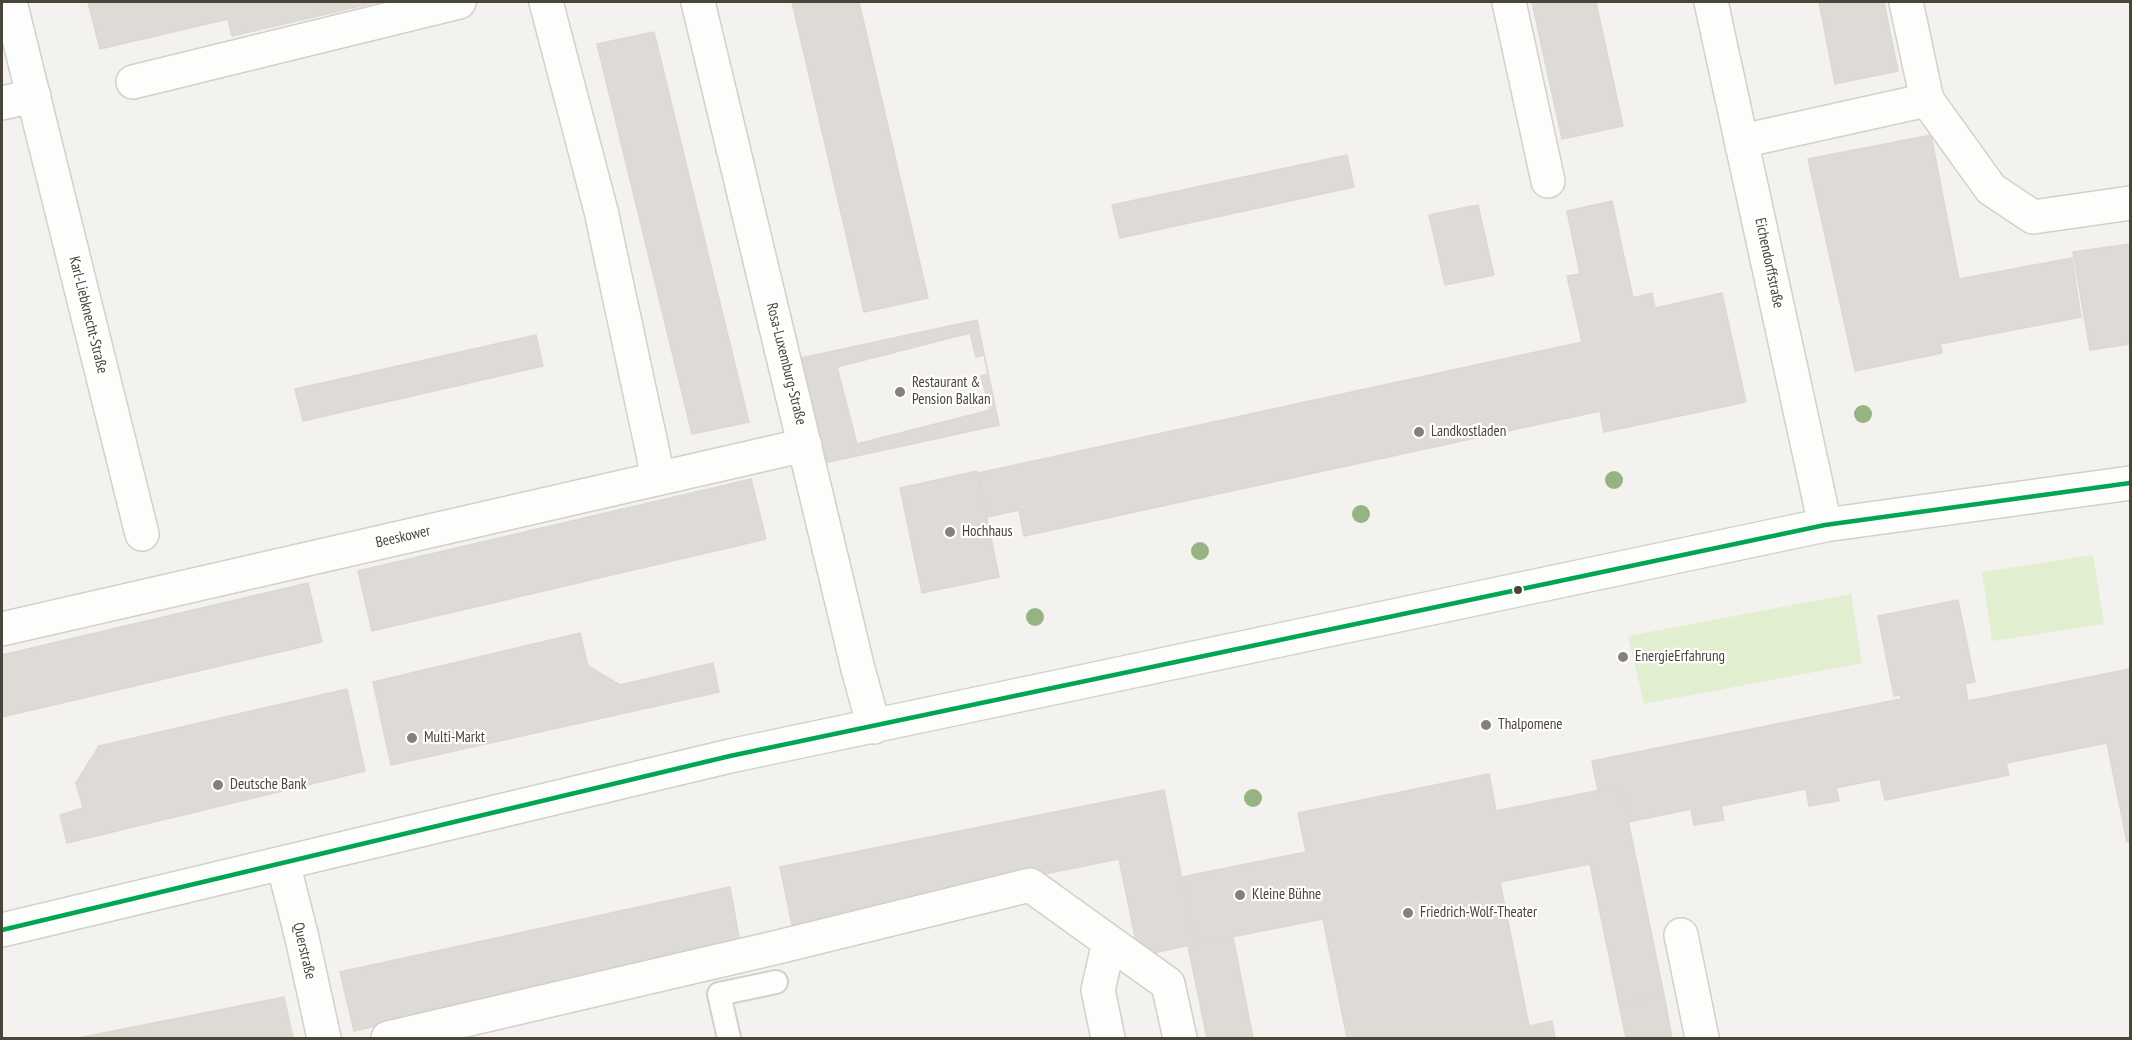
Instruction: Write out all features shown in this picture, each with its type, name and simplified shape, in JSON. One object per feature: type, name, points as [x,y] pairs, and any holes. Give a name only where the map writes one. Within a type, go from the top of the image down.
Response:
[{"type":"street","name":"Karl-Liebknecht-Straße","points":[[10,2],[142,534]]},
{"type":"street","points":[[133,82],[459,2]]},
{"type":"street","points":[[546,2],[601,211],[658,477]]},
{"type":"street","name":"Rosa-Luxemburg-Straße","points":[[698,2],[858,669],[874,727]]},
{"type":"street","points":[[1509,2],[1548,181]]},
{"type":"street","name":"Eichendorffstraße","points":[[1711,2],[1825,525]]},
{"type":"street","points":[[1906,2],[1927,99],[1990,189],[2033,217],[2130,203]]},
{"type":"street","points":[[2,104],[34,96]]},
{"type":"street","points":[[1742,141],[1927,99]]},
{"type":"street","name":"Beeskower","points":[[2,629],[805,445]]},
{"type":"street","points":[[2,930],[730,756],[1825,525],[2130,483]]},
{"type":"street","name":"Querstraße","points":[[283,863],[324,1038]]},
{"type":"street","points":[[388,1038],[1030,885],[1168,984],[1180,1038]]},
{"type":"street","points":[[1681,935],[1702,1038]]},
{"type":"street","points":[[1108,1038],[1098,990],[1109,942]]},
{"type":"lane","points":[[729,1038],[719,994],[776,982]]},
{"type":"green space","points":[[2093,555],[2104,624],[1992,641],[1982,572]]},
{"type":"green space","points":[[1851,594],[1862,663],[1644,704],[1628,636]]},
{"type":"building","points":[[88,2],[378,2],[232,36],[228,19],[100,49]]},
{"type":"building","points":[[792,2],[859,2],[928,298],[864,312]]},
{"type":"building","points":[[1532,2],[1596,2],[1623,126],[1562,139]]},
{"type":"building","points":[[1819,2],[1884,2],[1898,71],[1835,84]]},
{"type":"building","points":[[654,32],[749,422],[692,434],[597,44]]},
{"type":"building","points":[[1931,135],[1959,279],[2072,258],[2081,317],[1940,344],[1942,353],[1855,371],[1808,159]]},
{"type":"building","points":[[1347,155],[1354,187],[1120,238],[1112,205]]},
{"type":"building","points":[[1612,201],[1633,298],[1652,293],[1655,308],[1722,293],[1746,402],[1604,432],[1600,411],[1024,536],[1019,510],[988,517],[978,473],[1582,342],[1567,276],[1580,274],[1567,211]]},
{"type":"building","points":[[1478,205],[1494,275],[1445,285],[1429,215]]},
{"type":"building","points":[[2130,244],[2130,344],[2090,350],[2073,252]]},
{"type":"building","name":"Restaurant & Pension Balkan","points":[[977,320],[999,425],[824,463],[801,358]]},
{"type":"building","points":[[970,333],[976,357],[984,355],[988,374],[981,376],[990,410],[857,444],[837,367]]},
{"type":"building","points":[[536,335],[543,366],[303,421],[295,389]]},
{"type":"building","name":"Hochhaus","points":[[977,471],[999,577],[922,593],[900,488]]},
{"type":"building","points":[[751,479],[766,539],[372,631],[358,571]]},
{"type":"building","points":[[308,583],[322,642],[2,717],[2,655]]},
{"type":"building","points":[[1958,600],[1975,682],[1965,684],[1968,701],[2130,669],[2130,841],[2127,842],[2107,743],[2006,763],[2009,775],[1885,800],[1880,779],[1836,788],[1839,801],[1809,806],[1806,789],[1721,806],[1724,820],[1694,825],[1691,809],[1628,822],[1621,786],[1598,791],[1592,761],[1901,699],[1900,695],[1894,696],[1878,616]]},
{"type":"building","points":[[580,633],[588,666],[620,685],[713,663],[719,692],[391,765],[373,682]]},
{"type":"building","points":[[347,689],[365,771],[67,843],[60,815],[83,808],[76,783],[99,746]]},
{"type":"building","points":[[1489,774],[1496,811],[1621,786],[1664,995],[1619,1004],[1590,864],[1500,882],[1529,1026],[1552,1021],[1555,1038],[1347,1038],[1323,919],[1195,944],[1182,877],[1306,852],[1298,813]]},
{"type":"building","points":[[1164,790],[1195,944],[1139,956],[1119,859],[792,925],[780,867]]},
{"type":"building","points":[[730,887],[740,943],[354,1031],[340,972]]},
{"type":"building","points":[[1233,937],[1253,1038],[1207,1038],[1188,946]]},
{"type":"building","points":[[1664,995],[1672,1038],[1626,1038],[1619,1004]]},
{"type":"building","points":[[284,997],[293,1038],[78,1038]]},
{"type":"transit line","points":[[2,930],[730,756],[1825,525],[2130,483]]},
{"type":"place","name":"Restaurant & Pension Balkan","points":[[900,392]]},
{"type":"place","name":"Landkostladen","points":[[1419,432]]},
{"type":"place","name":"Hochhaus","points":[[950,532]]},
{"type":"place","name":"EnergieErfahrung","points":[[1623,657]]},
{"type":"place","name":"Thalpomene","points":[[1486,725]]},
{"type":"place","name":"Multi-Markt","points":[[412,738]]},
{"type":"place","name":"Deutsche Bank","points":[[218,785]]},
{"type":"place","name":"Kleine Bühne","points":[[1240,895]]},
{"type":"place","name":"Friedrich-Wolf-Theater","points":[[1408,913]]}]
